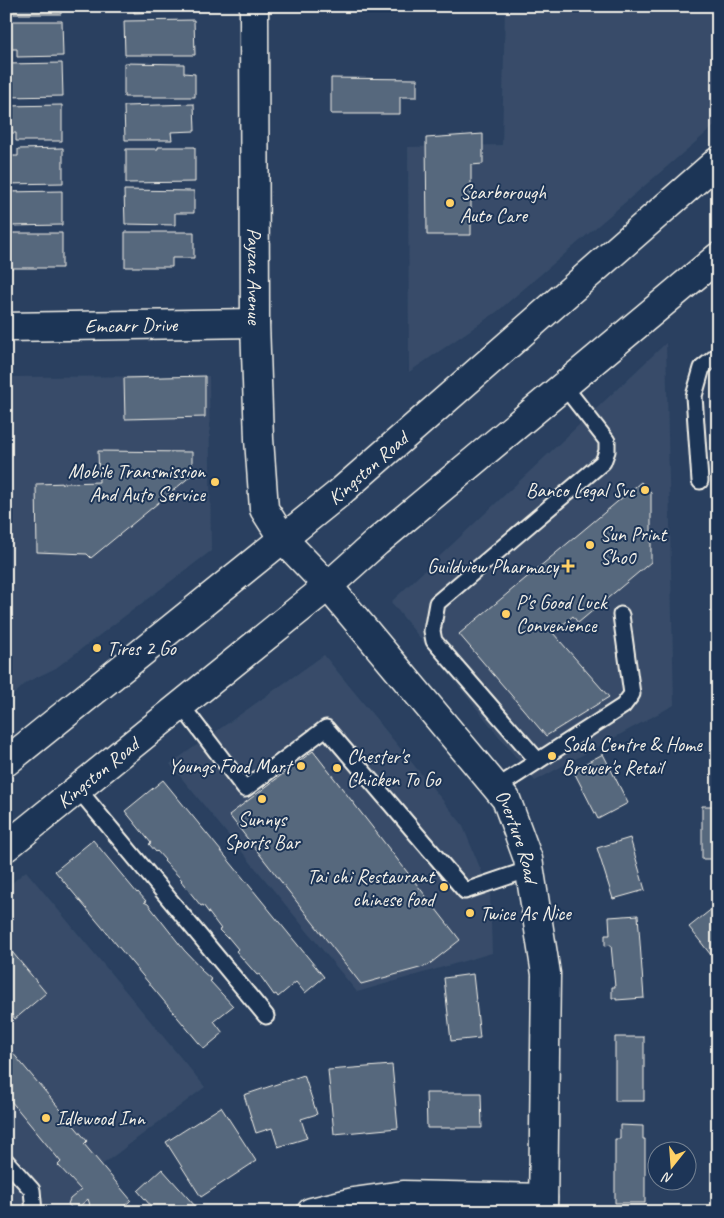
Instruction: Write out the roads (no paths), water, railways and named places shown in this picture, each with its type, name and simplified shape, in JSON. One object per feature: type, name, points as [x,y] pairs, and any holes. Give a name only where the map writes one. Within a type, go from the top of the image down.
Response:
[{"type":"main road","name":"Payzac Avenue","points":[[254,6],[255,323],[259,439],[264,509],[284,539]]},
{"type":"main road","name":"Kingston Road","points":[[6,762],[337,495],[718,161]]},
{"type":"main road","name":"Kingston Road","points":[[6,848],[328,586],[377,542],[718,257]]},
{"type":"main road","name":"Emcarr Drive","points":[[6,327],[255,323]]},
{"type":"main road","name":"Overture Road","points":[[284,539],[328,586],[506,799],[528,859],[546,974],[543,1205]]},
{"type":"main road","points":[[311,1212],[353,1202],[402,1194],[543,1205]]},
{"type":"lane","points":[[700,480],[694,396],[702,368],[718,355]]},
{"type":"lane","points":[[538,761],[434,641],[432,631],[437,603],[603,462],[607,451],[607,441],[564,386]]},
{"type":"lane","points":[[496,788],[623,706],[632,694],[621,615]]},
{"type":"lane","points":[[181,705],[245,789],[326,728],[465,891],[530,869]]},
{"type":"lane","points":[[78,789],[266,1016]]},
{"type":"lane","points":[[6,1161],[32,1190],[34,1212]]},
{"type":"place","name":"Scarborough Auto Care","points":[[450,203]]},
{"type":"place","name":"Mobile Transmission And Auto Service","points":[[215,482]]},
{"type":"place","name":"Banco Legal Svc","points":[[645,490]]},
{"type":"place","name":"Sun Print Sho0","points":[[590,545]]},
{"type":"place","name":"Guildview Pharmacy","points":[[568,566]]},
{"type":"place","name":"P's Good Luck Convenience","points":[[506,614]]},
{"type":"place","name":"Tires 2 Go","points":[[97,648]]},
{"type":"place","name":"Soda Centre & Home Brewer's Retail","points":[[552,756]]},
{"type":"place","name":"Youngs Food Mart","points":[[301,766]]},
{"type":"place","name":"Chester's Chicken To Go","points":[[337,768]]},
{"type":"place","name":"Sunnys Sports Bar","points":[[262,799]]},
{"type":"place","name":"Tai chi Restaurant chinese food","points":[[444,887]]},
{"type":"place","name":"Twice As Nice","points":[[470,913]]},
{"type":"place","name":"Idlewood Inn","points":[[46,1118]]}]
